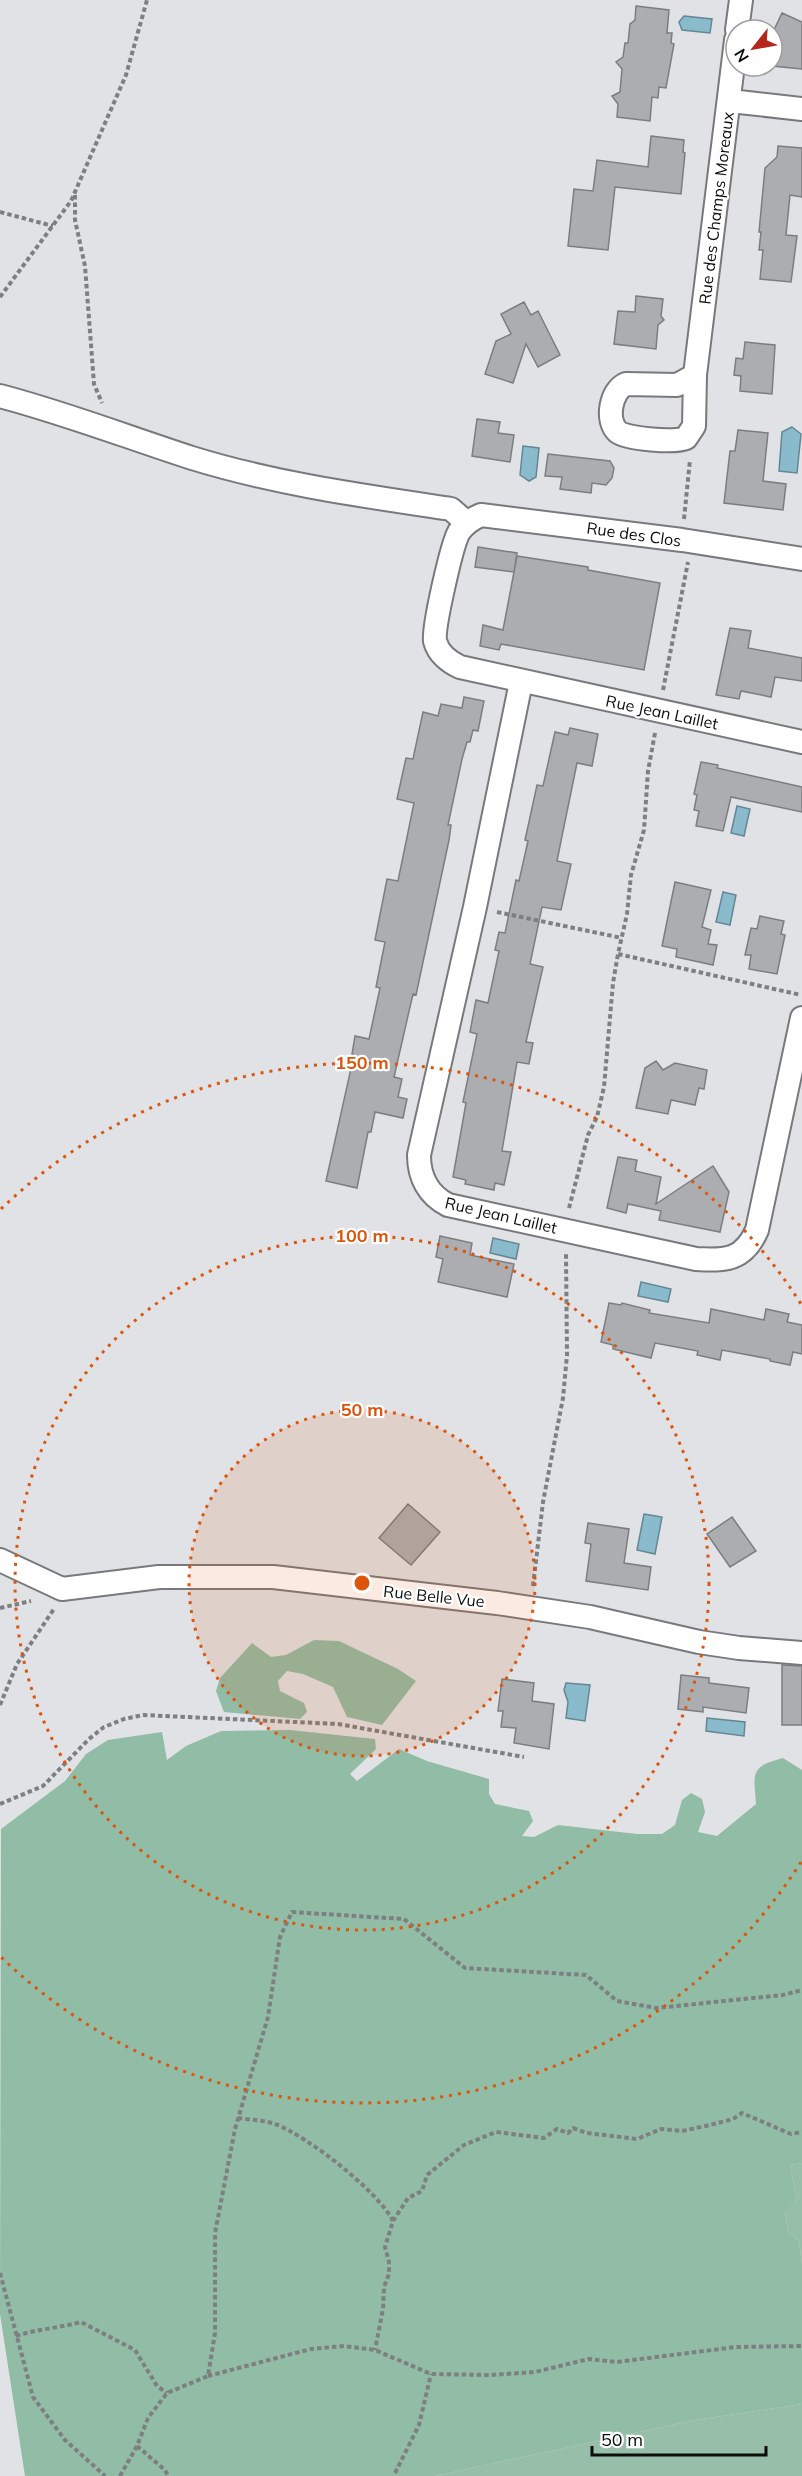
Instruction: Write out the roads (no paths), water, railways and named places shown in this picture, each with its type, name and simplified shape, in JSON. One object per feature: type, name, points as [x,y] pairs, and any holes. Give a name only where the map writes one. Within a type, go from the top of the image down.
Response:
[{"type":"street","points":[[739,18],[741,0]]},
{"type":"street","name":"Rue des Champs Moreaux","points":[[695,375],[677,385],[626,384],[616,389],[612,423],[619,433],[675,441],[686,438],[694,426],[695,375],[732,78]]},
{"type":"street","points":[[730,100],[802,109]]},
{"type":"street","points":[[0,396],[44,407],[193,458],[314,489],[452,509],[466,523]]},
{"type":"street","name":"Rue des Clos","points":[[466,523],[481,515],[491,515],[802,559]]},
{"type":"street","name":"Rue Jean Laillet","points":[[466,523],[456,538],[435,625],[435,642],[443,655],[460,668],[802,742]]},
{"type":"street","name":"Rue Jean Laillet","points":[[521,682],[475,907],[419,1155],[421,1175],[437,1199],[448,1205],[696,1259],[729,1258],[740,1253],[751,1244],[757,1230],[802,1018]]},
{"type":"street","name":"Rue Belle Vue","points":[[0,1560],[62,1589],[159,1577],[273,1577],[590,1617],[709,1643],[802,1653]]},
{"type":"water","points":[[684,16],[712,19],[710,33],[682,30],[679,22]]},
{"type":"water","points":[[792,427],[801,434],[797,473],[779,471],[782,432]]},
{"type":"water","points":[[523,446],[539,448],[536,477],[529,481],[520,475]]},
{"type":"water","points":[[737,806],[750,809],[744,836],[731,833]]},
{"type":"water","points":[[723,892],[736,895],[730,925],[716,922]]},
{"type":"water","points":[[493,1238],[519,1244],[516,1259],[490,1253]]},
{"type":"water","points":[[641,1282],[671,1289],[668,1302],[638,1296]]},
{"type":"water","points":[[644,1514],[662,1517],[655,1554],[637,1550]]},
{"type":"water","points":[[566,1683],[590,1685],[585,1721],[566,1718],[568,1702],[564,1690]]},
{"type":"water","points":[[707,1718],[745,1722],[744,1736],[706,1731]]}]
